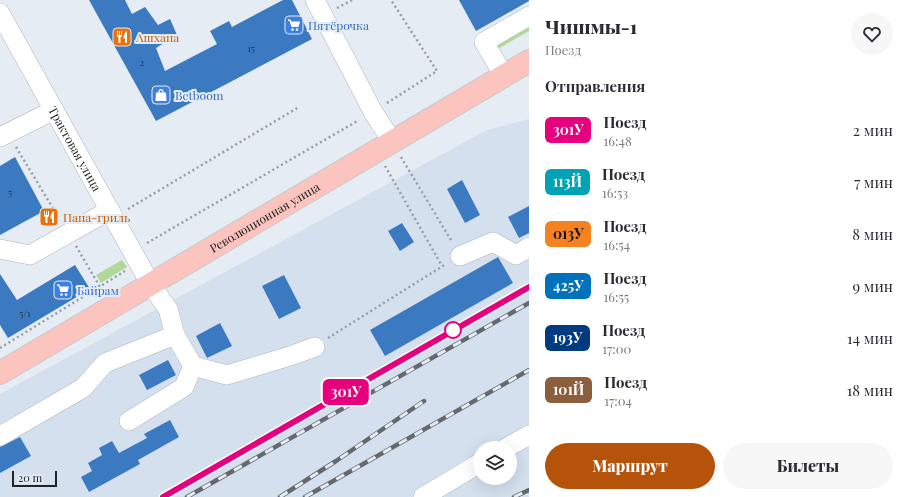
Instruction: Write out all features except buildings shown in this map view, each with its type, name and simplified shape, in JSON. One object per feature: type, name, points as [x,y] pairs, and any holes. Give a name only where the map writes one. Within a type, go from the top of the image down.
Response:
[{"type":"main road","name":"Революционная улица","points":[[0,374],[384,145],[529,61]]},
{"type":"street","points":[[315,0],[364,120],[384,145]]},
{"type":"street","name":"Трактовая улица","points":[[0,13],[151,284],[168,309],[175,335],[193,366]]},
{"type":"street","points":[[504,76],[484,42],[529,16]]},
{"type":"street","points":[[4,135],[54,110]]},
{"type":"street","points":[[0,249],[30,255],[69,234],[112,214]]},
{"type":"street","points":[[460,256],[493,242],[516,255],[529,247]]},
{"type":"street","points":[[0,436],[83,388],[105,363],[175,335]]},
{"type":"street","points":[[129,421],[184,387],[193,366],[227,375],[315,347]]},
{"type":"street","points":[[517,442],[529,435]]},
{"type":"street","points":[[423,497],[473,467]]},
{"type":"path","points":[[0,348],[100,286],[136,257],[364,120],[438,71],[391,0]]},
{"type":"path","points":[[112,214],[299,107]]},
{"type":"path","points":[[4,135],[69,234],[100,286]]},
{"type":"path","points":[[315,347],[460,256],[384,145]]},
{"type":"path","points":[[384,145],[442,266]]},
{"type":"shaded area","points":[[529,119],[529,497],[0,497],[0,394],[487,130]]},
{"type":"green space","points":[[529,22],[529,31],[496,50],[492,43]]},
{"type":"green space","points":[[122,260],[127,267],[101,283],[96,275]]},
{"type":"railway","points":[[163,497],[529,287]]},
{"type":"railway","points":[[187,497],[529,303]]},
{"type":"railway","points":[[305,497],[529,370]]},
{"type":"railway","points":[[280,497],[424,401]]},
{"type":"railway","points":[[514,497],[529,490]]},
{"type":"train","name":"301У","points":[[163,497],[529,287]]},
{"type":"place","name":"Пятёрочка","points":[[294,25]]},
{"type":"place","name":"Ашхана","points":[[122,37]]},
{"type":"place","name":"Betboom","points":[[161,95]]},
{"type":"place","name":"Папа-гриль","points":[[49,217]]},
{"type":"place","name":"Байрам","points":[[63,290]]}]
